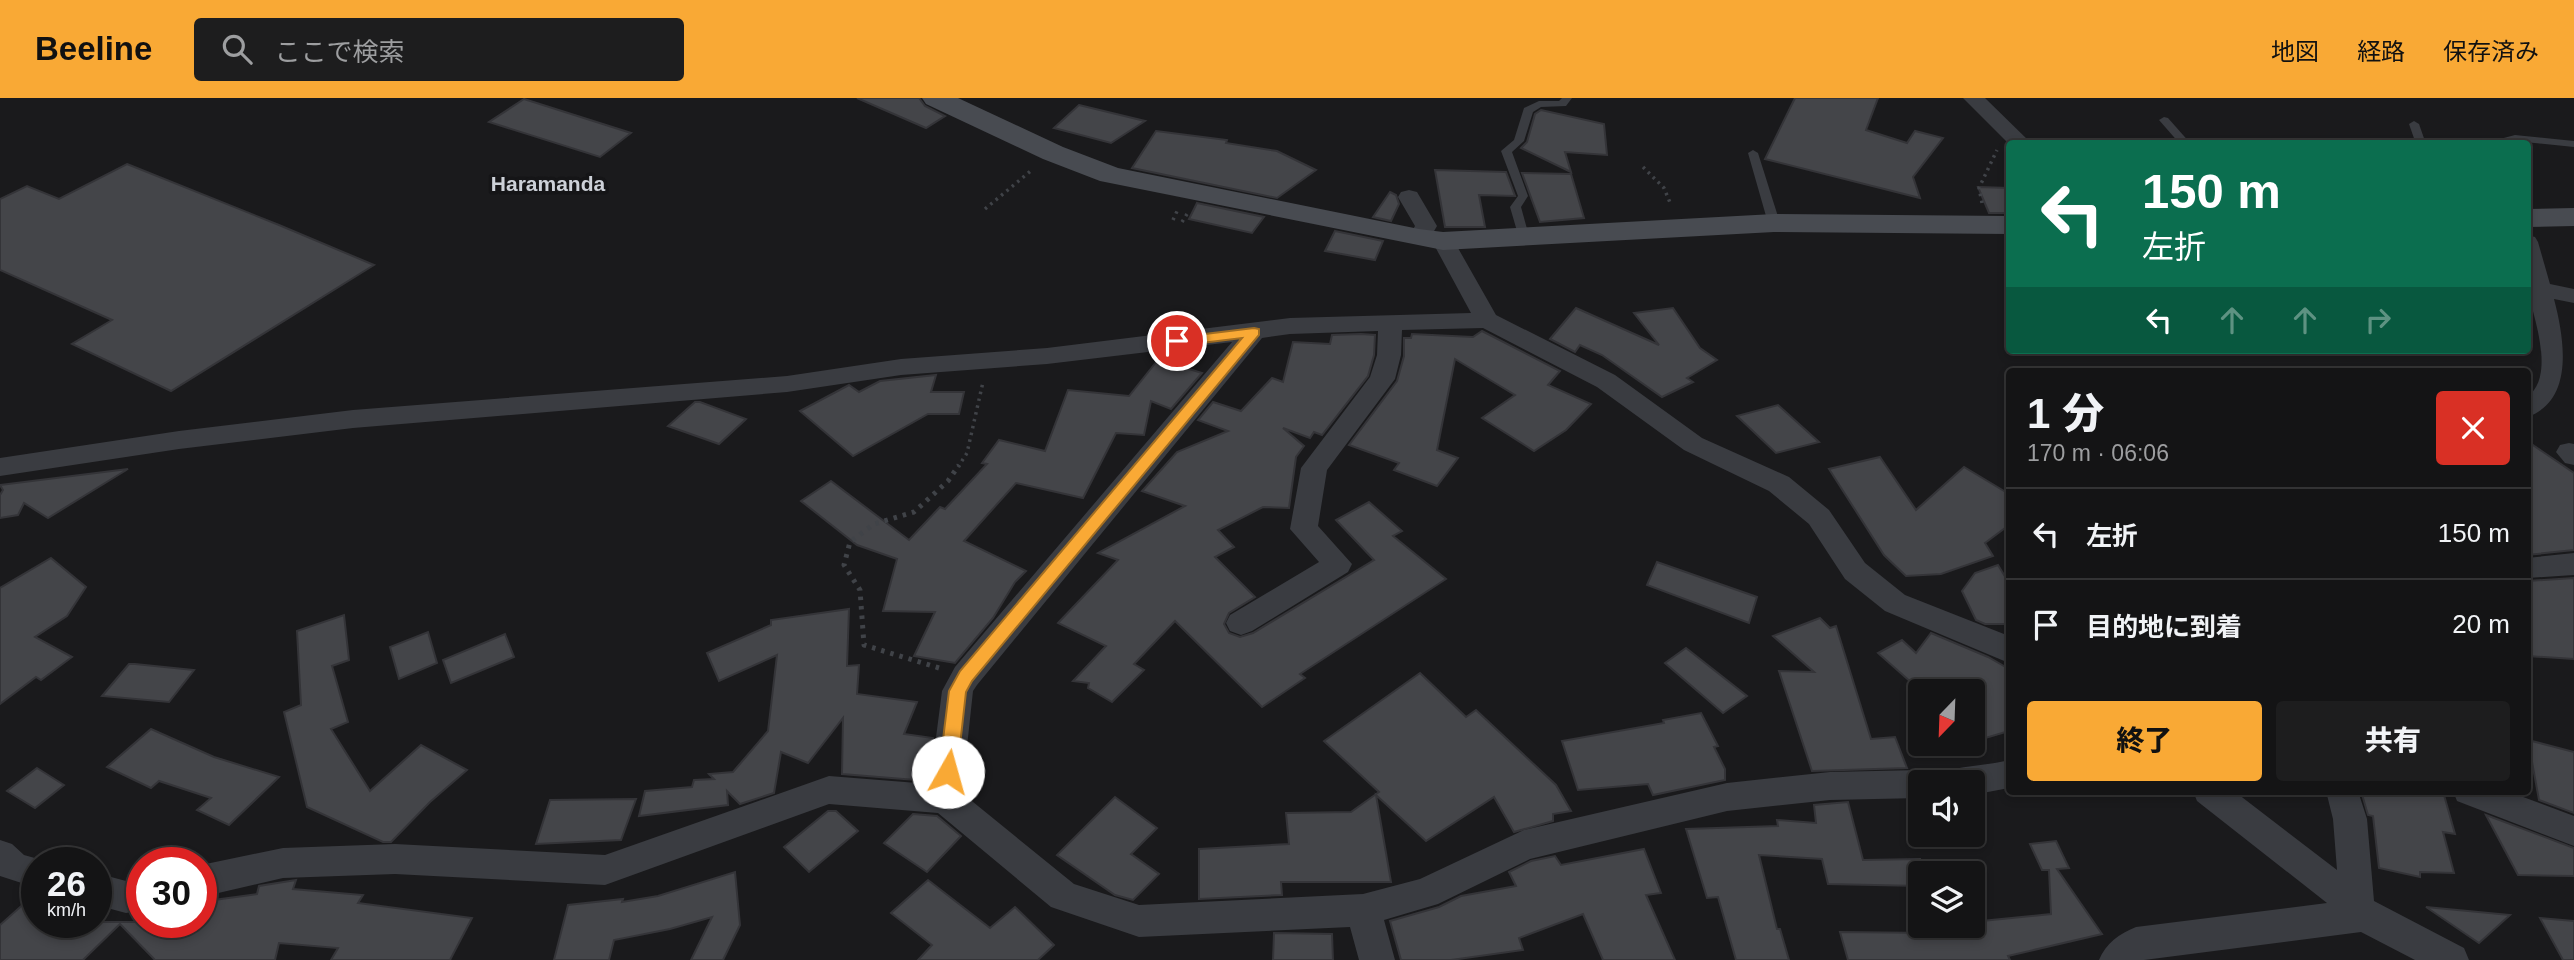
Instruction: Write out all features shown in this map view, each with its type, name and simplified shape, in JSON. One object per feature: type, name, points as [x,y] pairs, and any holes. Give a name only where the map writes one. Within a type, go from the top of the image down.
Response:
[{"type":"street","points":[[936,98],[1053,153],[1110,175],[1439,248],[1523,236],[1674,227],[1774,223],[1996,225]]},
{"type":"street","points":[[1973,98],[2018,140]]},
{"type":"street","points":[[1409,197],[1483,314],[1606,380],[1693,444],[1779,484],[1819,517],[1856,571],[1895,603],[1996,642],[2006,649]]},
{"type":"street","points":[[2531,218],[2574,217]]},
{"type":"street","points":[[2531,258],[2555,366],[2551,386],[2542,400],[2531,406]]},
{"type":"street","points":[[2539,289],[2574,296]]},
{"type":"street","points":[[0,467],[179,440],[353,419],[787,384],[901,367],[1047,356],[1290,326],[1390,323],[1483,314]]},
{"type":"street","points":[[1241,623],[1338,564],[1304,529],[1314,468],[1382,379],[1390,355],[1390,323]]},
{"type":"street","points":[[944,799],[957,691],[966,676],[1254,332]]},
{"type":"street","points":[[2531,568],[2574,564]]},
{"type":"street","points":[[1985,780],[2006,775]]},
{"type":"street","points":[[217,877],[283,863],[395,859],[605,870],[830,790],[944,799],[1063,896],[1139,921],[1363,910],[1426,892],[1524,845],[1727,797],[1830,786],[1908,784]]},
{"type":"street","points":[[2214,795],[2360,911],[2451,960]]},
{"type":"street","points":[[2343,795],[2350,819],[2360,911]]},
{"type":"street","points":[[2480,795],[2574,831]]},
{"type":"street","points":[[0,855],[21,869]]},
{"type":"street","points":[[1363,910],[1377,960]]},
{"type":"street","points":[[2117,960],[2136,944],[2360,911]]},
{"type":"lane","points":[[1523,236],[1515,207],[1523,197],[1506,150],[1519,141],[1528,110],[1539,104],[1562,104],[1567,98]]},
{"type":"lane","points":[[2164,120],[2182,140]]},
{"type":"lane","points":[[2414,124],[2420,140]]},
{"type":"lane","points":[[2508,140],[2515,138],[2574,144]]},
{"type":"lane","points":[[1753,153],[1774,223]]},
{"type":"path","points":[[1996,225],[1979,188],[1997,150]]},
{"type":"path","points":[[985,209],[1053,153]]},
{"type":"path","points":[[1643,167],[1664,188],[1671,203],[1674,227]]},
{"type":"path","points":[[966,676],[864,645],[860,590],[844,565],[850,542],[874,524],[914,512],[954,471],[967,453],[988,360]]},
{"type":"building","points":[[857,98],[919,98],[925,106],[945,116],[926,128]]},
{"type":"building","points":[[1795,98],[1878,98],[1866,130],[1907,143],[1915,131],[1943,138],[1913,177],[1920,198],[1765,159]]},
{"type":"building","points":[[524,99],[631,133],[600,157],[489,122]]},
{"type":"building","points":[[1079,105],[1145,121],[1111,143],[1054,128]]},
{"type":"building","points":[[1541,110],[1604,124],[1607,155],[1565,152],[1571,172],[1521,148],[1527,142],[1535,114]]},
{"type":"building","points":[[1156,131],[1227,140],[1226,143],[1277,151],[1316,170],[1277,198],[1132,168]]},
{"type":"building","points":[[127,164],[374,265],[171,391],[72,344],[112,320],[0,270],[0,199],[27,186],[59,199]]},
{"type":"building","points":[[1435,170],[1506,172],[1515,196],[1479,195],[1485,227],[1445,227]]},
{"type":"building","points":[[1522,173],[1571,174],[1584,218],[1540,222]]},
{"type":"building","points":[[1978,187],[2006,188],[2006,213],[1989,213]]},
{"type":"building","points":[[1390,192],[1396,195],[1399,204],[1391,221],[1373,217]]},
{"type":"building","points":[[1197,203],[1264,217],[1252,233],[1189,219]]},
{"type":"building","points":[[1335,231],[1383,241],[1375,260],[1325,251]]},
{"type":"building","points":[[1576,308],[1659,345],[1634,313],[1673,308],[1700,348],[1717,360],[1687,378],[1693,382],[1662,397],[1602,355],[1580,345],[1575,352],[1550,339]]},
{"type":"building","points":[[1482,331],[1560,371],[1548,385],[1591,404],[1566,430],[1534,451],[1482,418],[1515,395],[1455,359],[1437,450],[1458,458],[1437,486],[1394,470],[1399,463],[1349,445],[1397,381],[1404,356],[1404,338],[1411,338],[1412,334],[1473,337]]},
{"type":"building","points":[[1332,335],[1375,335],[1374,355],[1368,376],[1322,435],[1314,432],[1310,438],[1283,428],[1304,446],[1296,457],[1289,508],[1263,507],[1218,530],[1234,547],[1215,557],[1255,597],[1229,613],[1224,624],[1229,633],[1240,637],[1253,633],[1374,560],[1336,520],[1369,502],[1402,531],[1393,536],[1446,579],[1300,674],[1305,678],[1262,707],[1175,621],[1134,664],[1144,670],[1112,702],[1088,688],[1089,683],[1073,681],[1106,646],[1058,623],[1118,560],[1098,553],[1185,506],[1142,491],[1177,452],[1228,431],[1198,420],[1213,402],[1241,411],[1272,378],[1283,382],[1293,342],[1330,344]]},
{"type":"building","points":[[1161,356],[1160,360],[1202,373],[1171,409],[1151,401],[1144,435],[1116,433],[1083,498],[1016,483],[964,541],[1026,571],[1015,582],[993,618],[955,663],[914,656],[935,612],[883,611],[897,559],[857,545],[801,501],[831,481],[909,540],[940,507],[945,509],[987,464],[982,463],[999,440],[1045,451],[1068,390],[1129,396]]},
{"type":"building","points":[[936,375],[931,392],[964,392],[959,414],[928,414],[853,456],[800,411],[849,385],[859,392],[880,381]]},
{"type":"building","points":[[695,402],[746,419],[719,444],[668,426]]},
{"type":"building","points":[[1778,405],[1819,442],[1776,453],[1737,416]]},
{"type":"building","points":[[2531,444],[2574,473],[2574,550],[2531,555]]},
{"type":"building","points":[[1880,457],[1916,510],[1964,467],[2006,492],[2006,527],[1985,543],[1993,556],[1941,574],[1906,576],[1884,555],[1829,469]]},
{"type":"building","points":[[128,469],[48,518],[24,503],[18,515],[0,518],[0,495],[3,490],[0,485]]},
{"type":"building","points":[[51,558],[86,587],[67,616],[35,637],[72,657],[41,680],[36,677],[0,704],[0,588]]},
{"type":"building","points":[[1657,562],[1757,597],[1749,623],[1647,585]]},
{"type":"building","points":[[1998,565],[2006,578],[2006,624],[1985,624],[1976,620],[1962,591],[1975,573]]},
{"type":"building","points":[[2574,578],[2574,659],[2531,656],[2531,581]]},
{"type":"building","points":[[849,609],[847,666],[859,665],[857,694],[917,702],[904,734],[933,738],[928,781],[842,774],[843,718],[808,763],[781,752],[774,793],[740,804],[727,791],[728,805],[639,816],[645,791],[692,787],[694,780],[714,779],[709,774],[733,772],[768,731],[777,655],[719,681],[707,653],[771,625],[771,620]]},
{"type":"building","points":[[344,615],[349,660],[332,666],[348,722],[331,729],[370,791],[421,745],[467,770],[430,802],[391,842],[383,842],[307,807],[284,712],[301,705],[297,631]]},
{"type":"building","points":[[1820,618],[1830,628],[1836,626],[1871,739],[1895,737],[1907,768],[1812,771],[1779,671],[1814,672],[1773,636]]},
{"type":"building","points":[[428,632],[437,663],[399,679],[390,647]]},
{"type":"building","points":[[1931,633],[2006,667],[2006,732],[1985,738],[1985,679],[1908,680],[1878,653],[1902,640],[1916,653]]},
{"type":"building","points":[[505,634],[514,657],[451,683],[443,660]]},
{"type":"building","points":[[1686,648],[1747,696],[1723,713],[1665,663]]},
{"type":"building","points":[[129,664],[194,670],[169,702],[102,696]]},
{"type":"building","points":[[1420,673],[1466,717],[1476,710],[1556,785],[1571,811],[1553,814],[1553,821],[1514,832],[1494,797],[1426,841],[1376,795],[1391,882],[1281,882],[1282,895],[1199,899],[1199,849],[1289,844],[1286,813],[1351,812],[1379,792],[1324,741]]},
{"type":"building","points":[[1701,713],[1718,746],[1714,747],[1725,769],[1725,780],[1653,795],[1648,784],[1578,790],[1562,741],[1664,723],[1663,720]]},
{"type":"building","points":[[151,729],[214,757],[279,777],[229,825],[197,810],[211,798],[159,781],[151,788],[107,767]]},
{"type":"building","points":[[2531,741],[2574,752],[2574,813],[2539,800]]},
{"type":"building","points":[[37,768],[64,785],[35,808],[7,791]]},
{"type":"building","points":[[2362,795],[2444,795],[2455,834],[2443,832],[2454,873],[2420,872],[2420,877],[2379,868],[2373,816],[2368,815]]},
{"type":"building","points":[[1115,797],[1157,828],[1131,854],[1159,874],[1133,900],[1115,895],[1057,855]]},
{"type":"building","points":[[636,799],[621,840],[536,844],[550,800]]},
{"type":"building","points":[[1848,802],[1863,860],[1920,859],[1908,861],[1908,886],[1828,884],[1822,859],[1759,855],[1777,929],[1780,929],[1789,960],[1736,960],[1718,897],[1707,898],[1686,829],[1778,826],[1777,820],[1816,823],[1814,805]]},
{"type":"building","points":[[828,811],[836,811],[858,831],[809,872],[784,847]]},
{"type":"building","points":[[913,814],[937,816],[961,836],[927,872],[884,843]]},
{"type":"building","points":[[2486,815],[2574,848],[2574,876],[2518,875]]},
{"type":"building","points":[[2056,841],[2069,868],[2057,869],[2102,934],[2008,956],[2010,960],[1848,960],[1840,932],[1908,933],[1908,938],[1985,938],[1985,921],[2051,914],[2049,870],[2042,870],[2030,844]]},
{"type":"building","points":[[1644,849],[1661,893],[1646,895],[1675,960],[1603,960],[1583,914],[1519,938],[1523,950],[1451,960],[1401,960],[1390,921],[1439,907],[1461,896],[1516,886],[1509,872],[1531,861],[1555,856],[1561,865]]},
{"type":"building","points":[[735,872],[740,925],[723,960],[691,960],[712,917],[614,940],[609,960],[554,960],[568,905],[623,899],[622,902],[658,896]]},
{"type":"building","points":[[296,880],[293,889],[363,895],[358,903],[472,918],[450,960],[331,960],[338,948],[279,943],[275,960],[155,960],[134,938],[217,938],[217,900],[257,894],[259,886]]},
{"type":"building","points":[[928,880],[990,928],[1015,907],[1054,945],[1038,960],[918,960],[932,945],[891,913]]},
{"type":"building","points":[[21,906],[21,938],[106,938],[83,960],[0,960],[0,925]]},
{"type":"building","points":[[2426,907],[2510,915],[2479,943]]},
{"type":"building","points":[[2540,918],[2574,921],[2574,960],[2563,960]]},
{"type":"building","points":[[112,922],[126,922],[126,930],[120,924],[112,932]]},
{"type":"building","points":[[1274,933],[1332,934],[1333,960],[1273,960]]},
{"type":"district","name":"Haramanda","points":[[548,183]]},
{"type":"route","points":[[948,772],[957,691],[966,676],[1254,332],[1177,341]]}]
